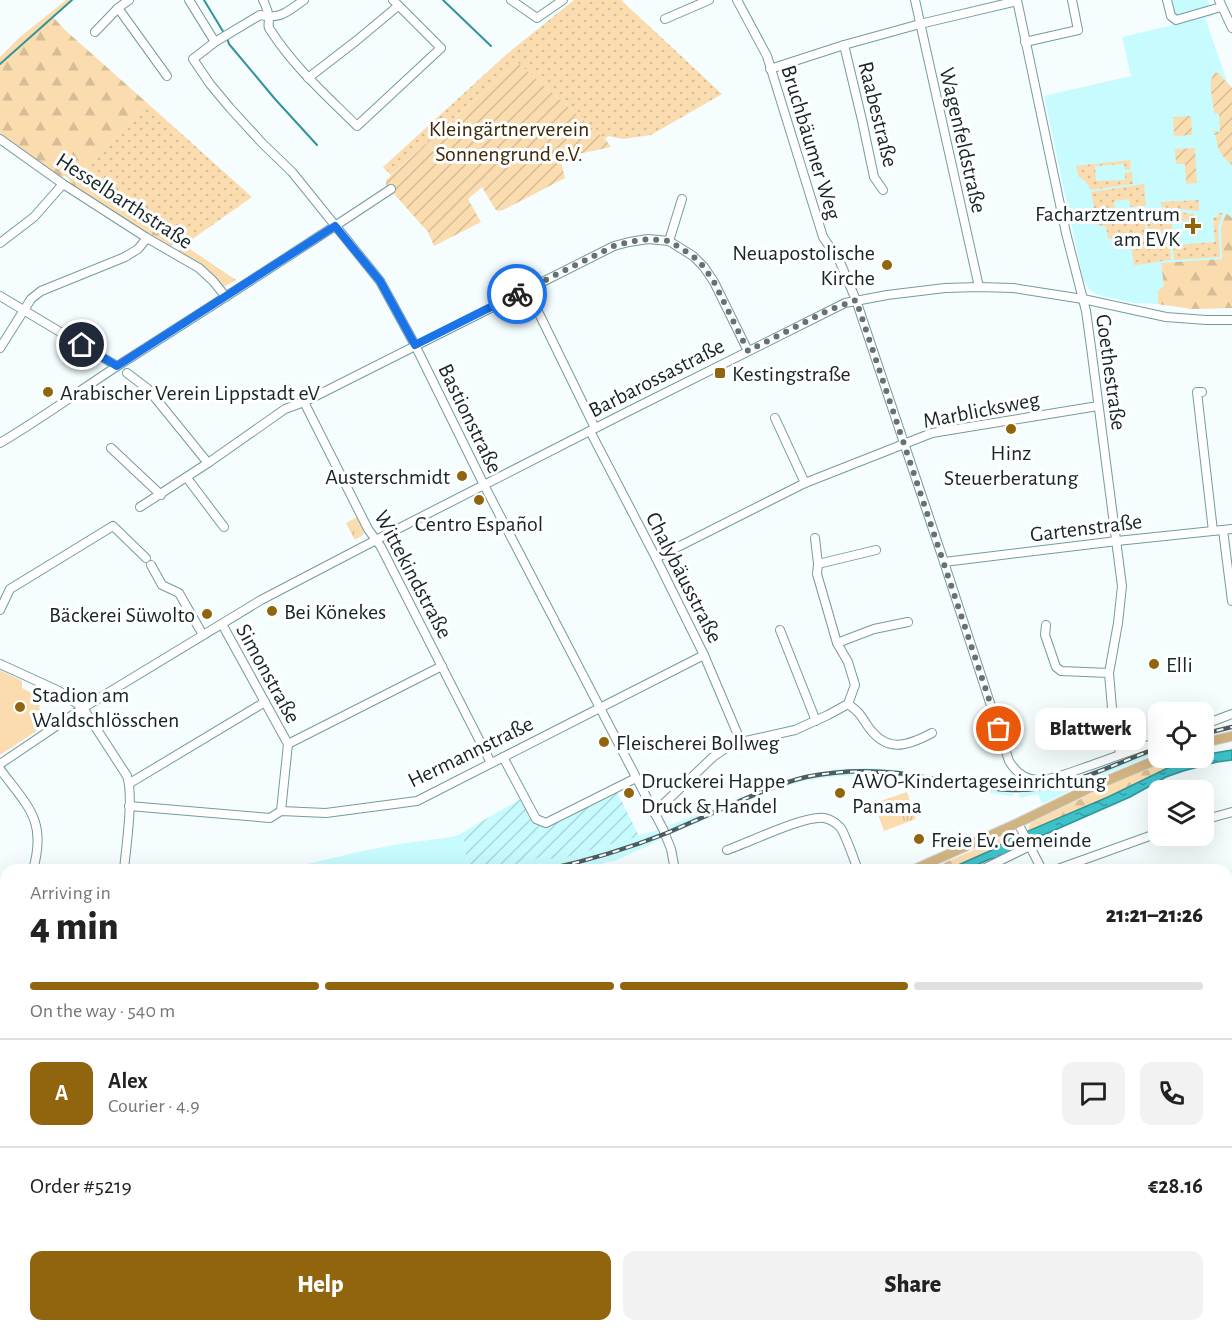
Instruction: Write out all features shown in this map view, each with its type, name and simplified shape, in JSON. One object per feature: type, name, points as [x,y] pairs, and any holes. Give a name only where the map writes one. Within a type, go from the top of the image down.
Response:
[{"type":"main road","points":[[1214,740],[1232,736]]},
{"type":"main road","points":[[928,864],[1020,828],[1094,786],[1148,763]]},
{"type":"street","points":[[95,32],[129,0]]},
{"type":"street","points":[[189,0],[215,42],[260,15],[279,16],[304,0]]},
{"type":"street","points":[[263,0],[269,17],[268,28],[285,51],[308,78],[357,126],[441,48],[395,3],[356,41],[308,78]]},
{"type":"street","points":[[511,0],[537,18],[563,0]]},
{"type":"street","points":[[665,20],[709,0]]},
{"type":"street","name":"Bruchbäumer Weg","points":[[737,0],[767,56],[823,237],[840,261],[856,300],[1009,761],[1015,771],[1026,778],[1037,780],[1049,779],[1120,754]]},
{"type":"street","name":"Wagenfeldstraße","points":[[915,0],[979,287]]},
{"type":"street","points":[[770,69],[844,45],[1017,0]]},
{"type":"street","name":"Goethestraße","points":[[1017,0],[1066,233],[1088,321],[1122,586],[1109,673],[1120,754]]},
{"type":"street","points":[[1025,42],[1078,30],[1072,0]]},
{"type":"street","points":[[1167,0],[1171,16],[1176,20],[1220,3],[1232,28]]},
{"type":"street","points":[[118,8],[167,76]]},
{"type":"street","name":"Bastionstraße","points":[[215,42],[193,59],[210,84],[262,143],[292,172],[380,281],[415,345],[484,485],[654,813],[671,849],[674,864]]},
{"type":"street","name":"Raabestraße","points":[[844,45],[874,177],[883,190]]},
{"type":"street","name":"Hesselbarthstraße","points":[[0,139],[63,184],[147,238],[199,268],[226,297]]},
{"type":"street","points":[[0,243],[34,216],[63,184]]},
{"type":"street","points":[[0,443],[391,189]]},
{"type":"street","points":[[669,241],[682,199]]},
{"type":"street","points":[[0,348],[31,299],[41,291],[125,258],[138,249],[147,238]]},
{"type":"street","points":[[140,507],[187,478],[285,409],[304,402],[614,246],[629,242],[648,239],[669,241],[693,256],[714,282],[748,351]]},
{"type":"street","name":"Barbarossastraße","points":[[0,764],[82,708],[261,600],[829,310],[856,300],[945,288],[1013,288],[1166,316],[1232,320]]},
{"type":"street","name":"Chalybäusstraße","points":[[527,289],[592,430],[704,655],[741,742]]},
{"type":"street","points":[[0,296],[117,366]]},
{"type":"street","points":[[128,373],[148,389],[208,463]]},
{"type":"street","points":[[1202,392],[1197,392],[1213,531]]},
{"type":"street","name":"Wittekindstraße","points":[[304,402],[491,763]]},
{"type":"street","name":"Marblicksweg","points":[[656,558],[805,483],[933,433],[1098,406]]},
{"type":"street","points":[[775,418],[805,483]]},
{"type":"street","points":[[111,448],[161,495]]},
{"type":"street","points":[[187,478],[224,527]]},
{"type":"street","points":[[0,610],[10,589],[113,526],[149,562],[162,585],[179,593],[203,635]]},
{"type":"street","points":[[1228,529],[1232,601]]},
{"type":"street","name":"Gartenstraße","points":[[944,562],[1228,529]]},
{"type":"street","points":[[654,813],[726,748],[741,742],[795,730],[848,704],[855,685],[848,662],[837,644],[817,573],[815,538]]},
{"type":"street","points":[[818,564],[876,550]]},
{"type":"street","points":[[837,644],[874,629],[908,622]]},
{"type":"street","name":"Simonstraße","points":[[222,624],[288,744],[281,811]]},
{"type":"street","points":[[1046,625],[1045,635],[1056,668],[1061,671],[1109,673]]},
{"type":"street","points":[[780,630],[816,721]]},
{"type":"street","name":"Hermannstraße","points":[[129,806],[270,818],[281,811],[326,813],[417,801],[704,655]]},
{"type":"street","points":[[0,664],[59,691],[82,708],[128,776],[130,783],[124,864]]},
{"type":"street","points":[[288,744],[442,666]]},
{"type":"street","points":[[130,783],[264,702]]},
{"type":"street","points":[[848,704],[860,713],[875,735],[890,744],[899,746],[908,744],[932,733]]},
{"type":"street","points":[[1214,721],[1232,714]]},
{"type":"street","points":[[1120,754],[1148,745]]},
{"type":"street","points":[[503,757],[536,819],[546,823],[636,778]]},
{"type":"street","points":[[0,769],[30,809],[37,826],[38,840],[34,864]]},
{"type":"street","points":[[1214,817],[1232,812]]},
{"type":"street","points":[[727,850],[787,827],[824,818],[834,822],[842,829],[856,864]]},
{"type":"street","points":[[1020,828],[1039,864]]},
{"type":"street","points":[[1072,864],[1148,837]]},
{"type":"street","points":[[993,864],[1029,845]]},
{"type":"shaded area","points":[[1167,0],[1208,0],[1213,16],[1205,18],[1227,81],[1232,88],[1232,308],[1192,309],[1134,303],[1098,295],[1089,289],[1083,279],[1044,96],[1131,76],[1122,37],[1173,25]]},
{"type":"shaded area","points":[[1148,749],[1148,757],[1094,779],[1042,804],[1038,794],[1020,798],[1016,786],[1052,783],[1079,776]]},
{"type":"shaded area","points":[[838,769],[898,770],[1011,787],[1014,795],[872,775],[808,780],[779,788],[615,861],[602,864],[515,864],[549,854],[553,861],[655,831],[773,785],[804,775]]},
{"type":"shaded area","points":[[615,788],[639,836],[553,861],[548,854],[517,864],[467,864],[464,841],[460,834],[524,797],[536,819],[546,823]]},
{"type":"shaded area","points":[[460,834],[464,841],[467,864],[307,864],[399,844]]},
{"type":"green space","points":[[66,0],[72,0],[53,17],[146,102],[80,176],[177,241],[170,246],[71,186],[69,179],[65,176],[60,178],[0,135],[0,57],[20,37]]},
{"type":"green space","points":[[574,0],[621,0],[722,94],[651,135],[623,139],[608,136],[605,139],[517,62],[391,175],[383,167],[508,53]]},
{"type":"green space","name":"Kleingärtnerverein Sonnengrund e.V.","points":[[517,62],[605,139],[611,147],[560,158],[565,178],[503,210],[495,209],[482,187],[468,199],[481,222],[434,246],[428,232],[386,185],[386,180]]},
{"type":"green space","points":[[1215,72],[1232,88],[1232,165],[1220,152],[1216,135],[1214,135],[1214,131],[1220,132],[1219,114],[1214,113],[1211,92],[1212,76]]},
{"type":"green space","points":[[146,102],[252,197],[184,245],[80,176]]},
{"type":"green space","points":[[1191,116],[1192,135],[1174,136],[1173,117]]},
{"type":"green space","points":[[1195,148],[1197,183],[1186,184],[1185,164],[1176,164],[1175,149]]},
{"type":"green space","points":[[1130,160],[1131,169],[1125,170],[1124,164],[1095,166],[1096,181],[1125,180],[1125,173],[1132,172],[1133,184],[1091,190],[1078,176],[1076,166]]},
{"type":"green space","points":[[1144,184],[1146,206],[1130,207],[1129,199],[1114,201],[1115,216],[1130,215],[1130,208],[1144,208],[1146,235],[1108,239],[1106,227],[1097,225],[1091,192]]},
{"type":"green space","points":[[1199,200],[1199,211],[1161,207],[1161,202]]},
{"type":"green space","points":[[1146,208],[1194,214],[1194,220],[1172,222],[1172,231],[1167,236],[1168,243],[1170,243],[1171,260],[1134,265],[1130,239],[1148,236]]},
{"type":"green space","points":[[1218,213],[1223,213],[1218,227],[1220,257],[1174,260],[1173,245],[1215,242],[1213,217],[1218,217]]},
{"type":"green space","points":[[1226,213],[1232,218],[1232,308],[1192,309],[1158,304],[1158,291],[1164,286],[1161,263],[1222,259],[1221,227]]},
{"type":"green space","points":[[184,245],[236,280],[224,287],[208,271],[179,252]]},
{"type":"green space","points":[[357,517],[364,533],[355,540],[346,523]]},
{"type":"green space","name":"Stadion am Waldschlösschen","points":[[0,670],[22,681],[22,688],[39,697],[41,728],[0,755]]},
{"type":"green space","points":[[1147,767],[1169,768],[1029,831],[1031,823]]},
{"type":"green space","points":[[907,792],[916,819],[884,831],[874,803]]},
{"type":"green space","points":[[1008,835],[1012,838],[960,864],[942,864]]},
{"type":"water","points":[[1232,750],[1232,760],[1214,763],[1214,753]]},
{"type":"water","points":[[1168,768],[1194,768],[1161,780],[1148,780],[1148,787],[1130,797],[1039,837],[1001,857],[979,864],[960,864],[1012,838],[1108,797]]},
{"type":"waterway","points":[[0,64],[72,0]]},
{"type":"waterway","points":[[204,0],[224,33]]},
{"type":"waterway","points":[[443,0],[491,46]]},
{"type":"waterway","points":[[227,38],[229,44],[275,99],[317,145]]},
{"type":"railway","points":[[1214,731],[1232,727]]},
{"type":"railway","points":[[570,864],[667,833],[766,790],[806,777],[840,772],[886,772],[985,788],[1033,789],[1070,782],[1148,752]]},
{"type":"way so far","points":[[517,294],[614,246],[648,239],[669,241],[693,256],[704,267],[714,282],[748,351],[829,310],[856,300],[999,729]]},
{"type":"place","name":"Facharztzentrum am EVK","points":[[1193,226]]},
{"type":"place","name":"Neuapostolische Kirche","points":[[887,265]]},
{"type":"place","name":"Kestingstraße","points":[[720,373]]},
{"type":"place","name":"Arabischer Verein Lippstadt eV","points":[[48,392]]},
{"type":"place","name":"Hinz Steuerberatung","points":[[1011,429]]},
{"type":"place","name":"Austerschmidt","points":[[462,476]]},
{"type":"place","name":"Centro Español","points":[[479,500]]},
{"type":"place","name":"Bei Könekes","points":[[272,611]]},
{"type":"place","name":"Bäckerei Süwolto","points":[[207,614]]},
{"type":"place","name":"Elli","points":[[1154,664]]},
{"type":"place","name":"Stadion am Waldschlösschen","points":[[20,707]]},
{"type":"place","name":"Blattwerk","points":[[999,729]]},
{"type":"place","name":"Fleischerei Bollweg","points":[[604,742]]},
{"type":"place","name":"Druckerei Happe Druck & Handel","points":[[629,793]]},
{"type":"place","name":"AWO-Kindertageseinrichtung Panama","points":[[840,793]]},
{"type":"place","name":"Freie Ev. Gemeinde","points":[[919,839]]},
{"type":"route","points":[[82,345],[117,366],[335,226],[380,281],[415,345],[517,294]]}]
